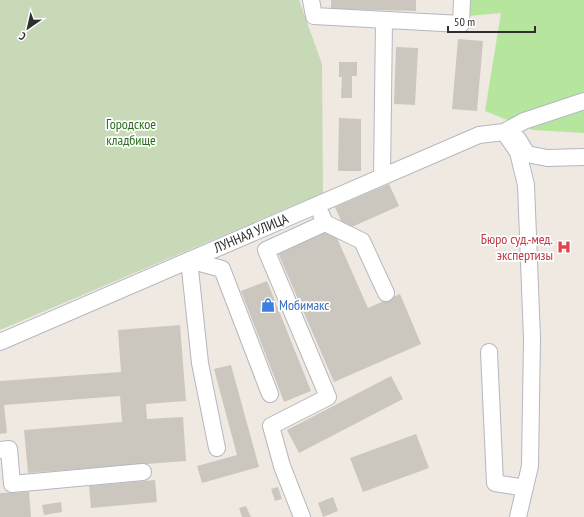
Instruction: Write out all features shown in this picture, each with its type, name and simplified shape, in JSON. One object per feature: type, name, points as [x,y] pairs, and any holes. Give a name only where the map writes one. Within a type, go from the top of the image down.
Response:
[{"type":"street","points":[[311,0],[314,16],[461,24],[462,0]]},
{"type":"street","points":[[382,177],[384,20]]},
{"type":"street","points":[[504,132],[524,121],[584,102]]},
{"type":"street","points":[[504,132],[518,138],[527,154],[547,158],[584,157]]},
{"type":"street","points":[[504,132],[518,152],[526,185],[532,338],[530,466],[518,517]]},
{"type":"street","name":"ЛУННАЯ УЛИЦА","points":[[0,342],[479,135],[504,132]]},
{"type":"street","points":[[318,205],[325,223],[362,240],[386,293]]},
{"type":"street","points":[[302,517],[282,466],[271,426],[328,397],[266,250],[325,223]]},
{"type":"street","points":[[217,448],[200,363],[189,260],[222,269],[270,394]]},
{"type":"street","points":[[489,352],[495,483],[524,488]]},
{"type":"street","points":[[0,450],[9,449],[12,484],[143,472]]},
{"type":"green space","name":"Городское кладбище","points":[[0,0],[299,0],[322,64],[323,193],[0,330]]},
{"type":"green space","points":[[468,0],[584,0],[584,133],[533,130],[485,111],[501,13],[468,16]]},
{"type":"building","points":[[331,0],[416,0],[416,11],[331,9]]},
{"type":"building","points":[[458,39],[483,41],[477,111],[452,109]]},
{"type":"building","points":[[396,47],[418,48],[415,105],[394,104]]},
{"type":"building","points":[[339,62],[357,62],[357,76],[352,76],[352,98],[341,98],[342,77],[339,77]]},
{"type":"building","points":[[339,118],[361,119],[361,171],[338,171]]},
{"type":"building","points":[[389,184],[399,206],[345,230],[335,207]]},
{"type":"building","points":[[333,229],[368,308],[400,294],[421,344],[334,382],[278,253]]},
{"type":"building","points":[[267,281],[311,391],[284,402],[241,291]]},
{"type":"building","points":[[180,325],[186,401],[146,404],[147,419],[183,417],[186,461],[28,473],[24,430],[122,422],[120,396],[4,405],[7,433],[0,434],[0,381],[121,372],[118,330]]},
{"type":"building","points":[[231,365],[259,467],[202,483],[197,466],[237,455],[214,369]]},
{"type":"building","points":[[391,376],[403,399],[299,453],[287,430]]},
{"type":"building","points":[[416,434],[429,468],[363,492],[350,458]]},
{"type":"building","points":[[155,480],[157,502],[91,508],[89,486]]},
{"type":"building","points":[[278,487],[282,499],[275,501],[271,489]]},
{"type":"building","points":[[29,492],[31,517],[0,517],[0,493]]},
{"type":"building","points":[[333,497],[338,511],[323,517],[318,503]]},
{"type":"building","points":[[61,502],[62,512],[44,515],[42,505]]},
{"type":"building","points":[[246,506],[251,517],[242,517],[239,508]]},
{"type":"place","name":"Бюро суд.-мед. экспертизы","points":[[564,247]]},
{"type":"place","name":"Мобимакс","points":[[268,305]]}]
